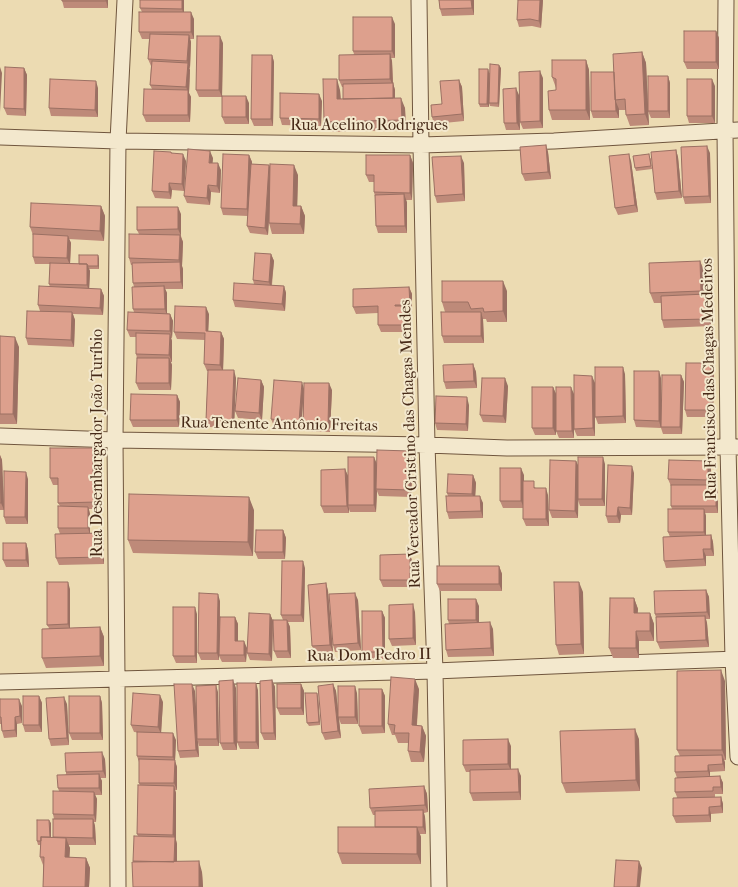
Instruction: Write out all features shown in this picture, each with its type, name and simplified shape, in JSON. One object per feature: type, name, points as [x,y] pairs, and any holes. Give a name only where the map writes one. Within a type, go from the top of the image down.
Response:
[{"type":"street","name":"Rua Desembargador João Turíbio","points":[[118,887],[115,440],[118,141],[125,0]]},
{"type":"street","name":"Rua Vereador Cristino das Chagas Mendes","points":[[419,0],[439,887]]},
{"type":"street","name":"Rua Francisco das Chagas Medeiros","points":[[726,0],[731,130],[733,447],[738,757]]},
{"type":"street","name":"Rua Acelino Rodrigues","points":[[0,137],[118,141],[421,145],[731,130]]},
{"type":"street","name":"Rua Tenente Antônio Freitas","points":[[0,436],[507,448],[733,447]]},
{"type":"street","name":"Rua Dom Pedro II","points":[[0,682],[435,672],[736,659]]},
{"type":"building","points":[[106,0],[106,1],[62,1]]},
{"type":"building","points":[[140,0],[182,0],[182,9],[140,8]]},
{"type":"building","points":[[439,0],[471,0],[472,8],[440,9]]},
{"type":"building","points":[[518,0],[540,0],[539,21],[530,19],[517,20]]},
{"type":"building","points":[[139,12],[191,12],[191,32],[139,32]]},
{"type":"building","points":[[353,17],[392,17],[392,51],[353,51]]},
{"type":"building","points":[[684,31],[716,31],[716,62],[684,62]]},
{"type":"building","points":[[150,34],[189,35],[187,61],[148,59]]},
{"type":"building","points":[[197,36],[220,36],[219,90],[196,90]]},
{"type":"building","points":[[642,52],[645,114],[626,115],[625,99],[615,100],[613,54]]},
{"type":"building","points":[[390,54],[390,79],[339,80],[339,55]]},
{"type":"building","points":[[252,55],[272,55],[271,119],[251,119]]},
{"type":"building","points":[[552,60],[586,60],[586,110],[549,110],[548,91],[556,90],[556,79],[552,77]]},
{"type":"building","points":[[152,61],[188,63],[186,87],[150,85]]},
{"type":"building","points":[[490,64],[499,65],[498,103],[489,103]]},
{"type":"building","points":[[5,67],[24,68],[24,109],[4,108]]},
{"type":"building","points":[[479,69],[488,69],[487,104],[479,104]]},
{"type":"building","points":[[540,71],[540,121],[520,122],[519,72]]},
{"type":"building","points":[[591,72],[614,72],[616,111],[591,111]]},
{"type":"building","points":[[648,76],[668,76],[668,111],[648,111]]},
{"type":"building","points":[[50,79],[96,81],[95,110],[49,108]]},
{"type":"building","points":[[323,79],[337,79],[337,99],[401,98],[402,120],[324,122]]},
{"type":"building","points":[[687,79],[712,79],[712,116],[687,116]]},
{"type":"building","points":[[459,80],[462,114],[432,117],[431,105],[442,104],[440,81]]},
{"type":"building","points":[[393,83],[393,98],[343,99],[343,84]]},
{"type":"building","points":[[516,88],[517,123],[504,123],[503,89]]},
{"type":"building","points":[[144,89],[188,90],[188,115],[143,115]]},
{"type":"building","points":[[280,93],[319,94],[319,119],[280,118]]},
{"type":"building","points":[[222,96],[246,96],[246,117],[222,117]]},
{"type":"building","points":[[546,145],[548,172],[522,174],[520,147]]},
{"type":"building","points":[[707,146],[709,196],[683,197],[681,147]]},
{"type":"building","points":[[188,149],[210,151],[209,163],[218,163],[217,186],[208,185],[207,198],[184,196]]},
{"type":"building","points":[[676,150],[679,191],[655,193],[651,152]]},
{"type":"building","points":[[154,151],[183,154],[182,184],[169,183],[169,192],[152,191]]},
{"type":"building","points":[[223,154],[249,155],[247,209],[221,208]]},
{"type":"building","points":[[629,154],[635,205],[615,208],[609,156]]},
{"type":"building","points":[[649,154],[651,166],[635,168],[633,156]]},
{"type":"building","points":[[366,155],[410,155],[410,193],[374,192],[374,175],[366,175]]},
{"type":"building","points":[[461,156],[463,194],[435,196],[432,157]]},
{"type":"building","points":[[251,164],[269,165],[265,228],[247,226]]},
{"type":"building","points":[[270,164],[294,165],[293,206],[301,206],[300,224],[269,223]]},
{"type":"building","points":[[404,194],[405,226],[376,226],[375,195]]},
{"type":"building","points":[[31,203],[101,206],[100,231],[30,227]]},
{"type":"building","points":[[137,207],[178,207],[178,229],[137,230]]},
{"type":"building","points":[[33,234],[68,236],[67,258],[33,257]]},
{"type":"building","points":[[129,234],[180,235],[179,260],[129,258]]},
{"type":"building","points":[[255,253],[271,254],[269,282],[253,280]]},
{"type":"building","points":[[79,255],[98,255],[98,266],[79,264]]},
{"type":"building","points":[[700,261],[701,291],[650,293],[649,263]]},
{"type":"building","points":[[180,262],[181,282],[133,283],[132,263]]},
{"type":"building","points":[[50,263],[87,264],[87,285],[49,284]]},
{"type":"building","points":[[442,281],[503,281],[503,311],[484,312],[483,308],[471,309],[468,302],[442,302]]},
{"type":"building","points":[[234,283],[284,286],[282,304],[233,300]]},
{"type":"building","points":[[39,286],[101,289],[100,308],[38,305]]},
{"type":"building","points":[[164,286],[165,309],[133,309],[132,287]]},
{"type":"building","points":[[409,287],[410,305],[395,305],[405,306],[405,325],[378,325],[378,306],[353,307],[353,289]]},
{"type":"building","points":[[707,294],[708,319],[662,320],[661,296]]},
{"type":"building","points":[[175,306],[206,307],[206,331],[221,332],[220,365],[204,364],[205,333],[174,332]]},
{"type":"building","points":[[27,311],[72,312],[71,340],[26,338]]},
{"type":"building","points":[[128,312],[170,314],[170,331],[127,330]]},
{"type":"building","points":[[441,312],[481,312],[481,336],[442,336]]},
{"type":"building","points":[[136,333],[170,334],[169,355],[136,354]]},
{"type":"building","points":[[0,336],[15,337],[13,414],[0,414]]},
{"type":"building","points":[[137,358],[169,358],[169,383],[136,383]]},
{"type":"building","points":[[686,363],[711,363],[710,410],[685,410]]},
{"type":"building","points":[[473,364],[474,381],[444,382],[443,365]]},
{"type":"building","points":[[595,367],[623,367],[623,416],[595,417]]},
{"type":"building","points":[[208,370],[234,370],[232,421],[206,420]]},
{"type":"building","points":[[634,371],[659,371],[659,421],[634,420]]},
{"type":"building","points":[[574,375],[592,376],[593,428],[574,429]]},
{"type":"building","points":[[662,375],[681,375],[680,427],[661,427]]},
{"type":"building","points":[[238,378],[261,380],[259,413],[235,411]]},
{"type":"building","points":[[482,378],[505,378],[503,416],[480,415]]},
{"type":"building","points":[[274,380],[302,382],[299,422],[271,419]]},
{"type":"building","points":[[304,383],[329,383],[328,425],[303,424]]},
{"type":"building","points":[[532,387],[553,387],[553,428],[532,428]]},
{"type":"building","points":[[556,387],[571,387],[572,431],[556,431]]},
{"type":"building","points":[[131,394],[177,395],[177,420],[130,420]]},
{"type":"building","points":[[436,396],[467,397],[466,424],[435,423]]},
{"type":"building","points":[[50,448],[93,448],[93,478],[96,478],[96,502],[58,503],[58,478],[50,478]]},
{"type":"building","points":[[377,450],[410,451],[409,490],[376,489]]},
{"type":"building","points":[[348,457],[374,457],[374,505],[348,505]]},
{"type":"building","points":[[578,457],[603,457],[602,499],[578,499]]},
{"type":"building","points":[[550,460],[576,461],[575,511],[549,510]]},
{"type":"building","points":[[669,460],[708,461],[708,480],[668,479]]},
{"type":"building","points":[[0,465],[1,503],[0,503]]},
{"type":"building","points":[[608,465],[632,466],[630,508],[618,507],[617,516],[606,516]]},
{"type":"building","points":[[500,468],[521,468],[521,501],[500,501]]},
{"type":"building","points":[[345,469],[347,506],[321,506],[321,470]]},
{"type":"building","points":[[4,471],[26,472],[25,517],[4,517]]},
{"type":"building","points":[[448,474],[473,475],[472,494],[447,493]]},
{"type":"building","points":[[523,481],[534,481],[534,488],[546,488],[546,519],[523,519]]},
{"type":"building","points":[[671,485],[716,485],[716,506],[671,506]]},
{"type":"building","points":[[129,494],[249,497],[248,542],[128,540]]},
{"type":"building","points":[[446,496],[480,496],[481,511],[447,512]]},
{"type":"building","points":[[58,506],[88,507],[88,528],[58,528]]},
{"type":"building","points":[[668,509],[704,509],[704,532],[668,532]]},
{"type":"building","points":[[256,530],[283,530],[283,552],[255,552]]},
{"type":"building","points":[[101,533],[102,557],[56,558],[55,534]]},
{"type":"building","points":[[711,535],[711,549],[703,549],[704,559],[664,561],[663,537]]},
{"type":"building","points":[[3,543],[26,543],[26,560],[3,560]]},
{"type":"building","points":[[410,554],[410,580],[380,580],[380,555]]},
{"type":"building","points":[[282,561],[303,561],[301,615],[281,615]]},
{"type":"building","points":[[437,566],[499,566],[499,584],[437,584]]},
{"type":"building","points":[[47,582],[68,582],[68,624],[47,625]]},
{"type":"building","points":[[554,582],[579,582],[581,644],[556,645]]},
{"type":"building","points":[[326,583],[330,645],[312,646],[308,585]]},
{"type":"building","points":[[706,590],[707,612],[655,614],[654,591]]},
{"type":"building","points":[[199,593],[218,594],[217,653],[198,653]]},
{"type":"building","points":[[355,593],[358,643],[333,645],[329,594]]},
{"type":"building","points":[[610,598],[634,598],[634,613],[650,613],[650,631],[636,631],[636,648],[609,648]]},
{"type":"building","points":[[448,599],[476,599],[476,620],[448,620]]},
{"type":"building","points":[[413,604],[413,638],[389,639],[389,605]]},
{"type":"building","points":[[173,607],[195,607],[195,656],[173,656]]},
{"type":"building","points":[[362,611],[382,611],[383,652],[362,652]]},
{"type":"building","points":[[249,613],[270,614],[269,654],[247,653]]},
{"type":"building","points":[[705,616],[706,640],[657,642],[656,617]]},
{"type":"building","points":[[220,617],[235,617],[235,641],[244,641],[244,655],[219,655]]},
{"type":"building","points":[[273,620],[287,620],[288,651],[274,651]]},
{"type":"building","points":[[490,622],[491,648],[446,650],[445,624]]},
{"type":"building","points":[[100,627],[100,656],[42,658],[42,629]]},
{"type":"building","points":[[721,670],[722,750],[677,750],[677,671]]},
{"type":"building","points":[[391,677],[415,679],[412,725],[422,726],[420,752],[408,751],[409,733],[394,733],[395,725],[388,724]]},
{"type":"building","points":[[233,680],[234,743],[220,743],[219,681]]},
{"type":"building","points":[[272,680],[274,733],[261,733],[260,681]]},
{"type":"building","points":[[237,683],[256,683],[256,742],[237,742]]},
{"type":"building","points":[[174,684],[192,684],[196,750],[178,751]]},
{"type":"building","points":[[277,684],[301,684],[301,708],[277,708]]},
{"type":"building","points":[[333,684],[338,731],[322,733],[318,686]]},
{"type":"building","points":[[216,685],[217,739],[197,739],[196,686]]},
{"type":"building","points":[[338,686],[355,686],[355,717],[338,717]]},
{"type":"building","points":[[359,689],[382,689],[382,726],[359,726]]},
{"type":"building","points":[[133,693],[160,695],[158,727],[131,725]]},
{"type":"building","points":[[305,693],[317,693],[319,722],[307,723]]},
{"type":"building","points":[[23,696],[39,696],[39,725],[23,725]]},
{"type":"building","points":[[69,696],[100,696],[100,733],[69,733]]},
{"type":"building","points":[[64,697],[67,738],[49,739],[46,698]]},
{"type":"building","points":[[0,699],[19,699],[20,716],[15,717],[15,730],[2,731]]},
{"type":"building","points":[[635,729],[636,780],[562,783],[560,731]]},
{"type":"building","points":[[137,732],[173,733],[173,757],[137,756]]},
{"type":"building","points":[[508,739],[508,764],[463,765],[463,740]]},
{"type":"building","points":[[102,752],[103,771],[66,772],[65,753]]},
{"type":"building","points":[[722,755],[723,764],[708,765],[708,771],[675,772],[675,756]]},
{"type":"building","points":[[139,759],[175,760],[174,783],[139,783]]},
{"type":"building","points":[[518,769],[519,792],[470,793],[470,770]]},
{"type":"building","points":[[99,774],[99,788],[58,788],[57,775]]},
{"type":"building","points":[[720,776],[721,787],[713,787],[713,791],[675,792],[675,778]]},
{"type":"building","points":[[138,785],[174,786],[173,835],[137,834]]},
{"type":"building","points":[[424,786],[425,805],[370,808],[369,789]]},
{"type":"building","points":[[53,791],[94,792],[94,815],[53,814]]},
{"type":"building","points":[[721,797],[721,806],[709,807],[709,815],[673,816],[673,798]]},
{"type":"building","points":[[423,810],[423,827],[375,827],[375,811]]},
{"type":"building","points":[[53,819],[93,819],[93,838],[53,837]]},
{"type":"building","points":[[37,820],[49,820],[50,837],[41,837],[41,841],[37,841]]},
{"type":"building","points":[[338,827],[417,827],[417,854],[338,853]]},
{"type":"building","points":[[134,836],[175,837],[174,862],[133,861]]},
{"type":"building","points":[[41,837],[66,838],[65,857],[86,858],[85,887],[43,887],[44,857],[40,857]]},
{"type":"building","points":[[616,860],[639,861],[637,887],[614,887]]},
{"type":"building","points":[[199,861],[199,887],[133,887],[132,862]]}]
